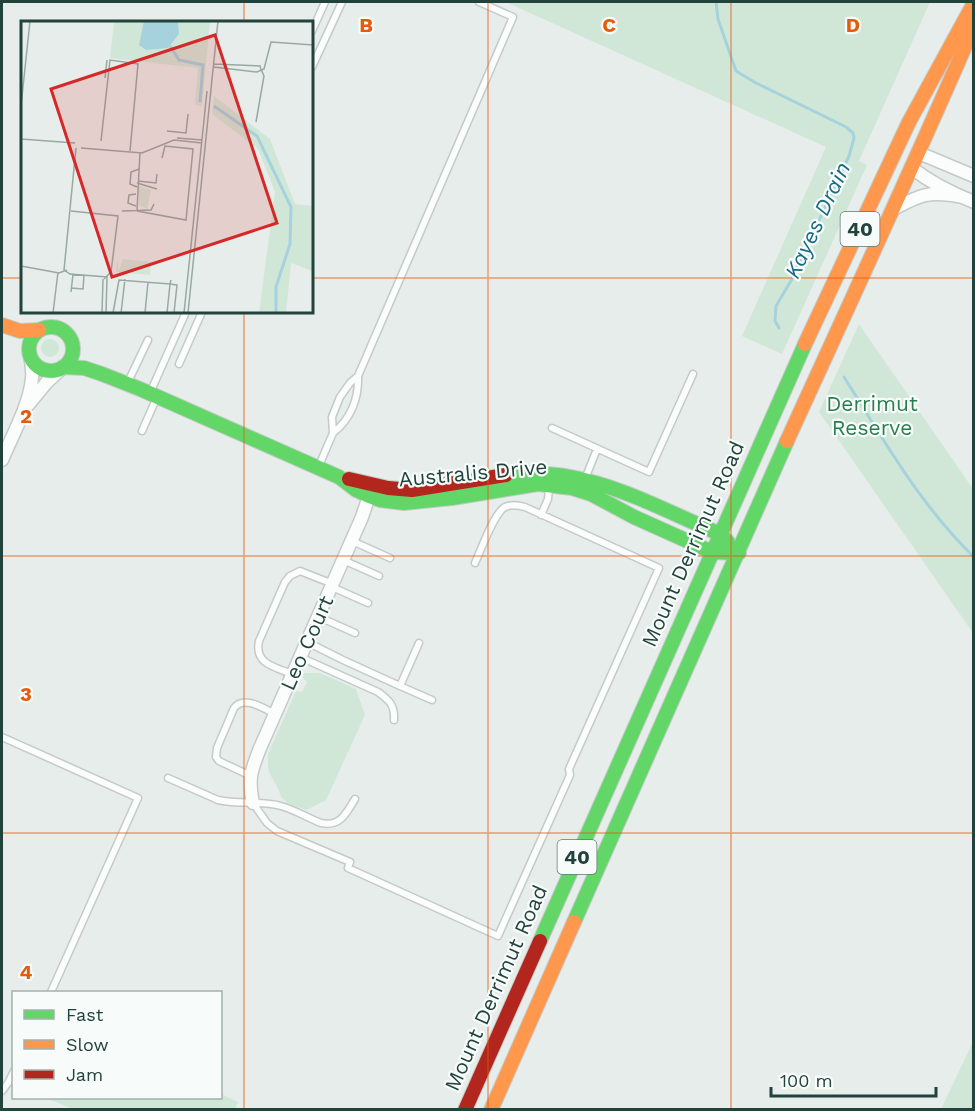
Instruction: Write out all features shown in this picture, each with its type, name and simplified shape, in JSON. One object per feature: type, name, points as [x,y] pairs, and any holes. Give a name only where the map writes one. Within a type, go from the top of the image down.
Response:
[{"type":"main road","name":"Mount Derrimut Road","points":[[465,1110],[797,361],[895,150],[974,3]]},
{"type":"main road","name":"40","points":[[491,1110],[974,26]]},
{"type":"main road","points":[[895,150],[919,153]]},
{"type":"main road","points":[[895,150],[912,168]]},
{"type":"main road","points":[[2,325],[28,332],[59,328],[69,336],[72,343],[72,355],[69,362],[62,368],[46,370],[38,366],[31,357],[2,333]]},
{"type":"main road","points":[[31,357],[30,341],[39,330]]},
{"type":"main road","name":"Australis Drive","points":[[72,343],[140,389]]},
{"type":"main road","name":"Australis Drive","points":[[62,368],[79,366],[92,369],[370,490],[411,490],[523,473],[549,479],[566,474],[634,517],[712,552]]},
{"type":"main road","name":"Australis Drive","points":[[584,485],[630,495],[720,534]]},
{"type":"main road","points":[[720,534],[739,553]]},
{"type":"main road","points":[[712,552],[739,553]]},
{"type":"street","points":[[919,153],[974,176]]},
{"type":"street","points":[[912,168],[938,186],[974,202]]},
{"type":"street","points":[[891,211],[923,195],[944,193],[962,197]]},
{"type":"street","points":[[2,460],[24,411],[33,376],[31,357]]},
{"type":"street","points":[[24,411],[47,382],[62,368]]},
{"type":"street","name":"Leo Court","points":[[253,802],[250,786],[251,771],[352,541],[370,490]]},
{"type":"lane","points":[[314,27],[325,2]]},
{"type":"lane","points":[[314,63],[342,2]]},
{"type":"lane","points":[[318,468],[333,433],[332,417],[340,397],[357,376],[513,17],[479,2]]},
{"type":"lane","points":[[140,389],[185,314]]},
{"type":"lane","points":[[179,364],[201,314]]},
{"type":"lane","points":[[142,431],[140,389],[148,339]]},
{"type":"lane","points":[[552,428],[649,472],[693,374]]},
{"type":"lane","points":[[333,433],[343,425],[350,413],[358,388],[357,376]]},
{"type":"lane","points":[[584,485],[597,448]]},
{"type":"lane","points":[[541,515],[548,499],[549,479]]},
{"type":"lane","points":[[253,802],[267,823],[277,831],[350,862],[348,868],[498,936],[570,775],[569,769],[659,568],[519,505],[505,507],[496,516],[475,563]]},
{"type":"lane","points":[[352,541],[390,558]]},
{"type":"lane","points":[[343,560],[380,576]]},
{"type":"lane","points":[[292,675],[263,661],[258,655],[257,648],[285,582],[290,576],[300,571],[368,603]]},
{"type":"lane","points":[[319,616],[355,633]]},
{"type":"lane","points":[[307,642],[432,699]]},
{"type":"lane","points":[[400,686],[419,643]]},
{"type":"lane","points":[[300,657],[378,692],[393,706],[394,720]]},
{"type":"lane","points":[[251,776],[219,761],[216,757],[217,748],[238,703],[252,703],[275,714]]},
{"type":"lane","points":[[2,737],[138,798],[52,991]]},
{"type":"lane","points":[[168,778],[218,800],[280,806],[329,825],[343,818],[355,799]]},
{"type":"lane","points":[[2,1091],[12,1075]]},
{"type":"green space","points":[[506,2],[930,2],[859,161],[867,165],[782,354],[742,336],[826,147]]},
{"type":"green space","name":"Derrimut Reserve","points":[[859,324],[973,489],[973,633],[819,412]]},
{"type":"green space","points":[[46,339],[54,339],[59,344],[57,355],[46,357],[41,352],[41,344]]},
{"type":"green space","points":[[304,673],[320,673],[356,689],[365,715],[326,800],[306,810],[289,804],[281,797],[269,772],[268,764],[268,754],[296,691],[302,692],[307,682],[302,677]]},
{"type":"green space","points":[[973,1042],[973,1109],[941,1109]]},
{"type":"green space","points":[[222,1094],[238,1102],[235,1109],[73,1109],[48,1099],[222,1099]]},
{"type":"waterway","name":"Kayes Drain","points":[[716,2],[718,19],[736,71],[846,127],[853,133],[854,138],[849,156],[792,279],[776,306],[775,321],[779,328]]},
{"type":"waterway","name":"Kayes Drain","points":[[844,377],[919,494],[974,557]]},
{"type":"traffic: fast","points":[[51,327],[66,334],[73,349],[66,364],[51,371],[36,364],[29,349],[36,334],[51,327]]},
{"type":"traffic: fast","points":[[540,941],[805,344]]},
{"type":"traffic: fast","points":[[63,367],[84,368],[140,389],[339,477],[356,490],[380,500],[404,503],[538,484],[572,488],[591,494],[634,517],[712,552],[739,553]]},
{"type":"traffic: fast","points":[[574,922],[787,441]]},
{"type":"traffic: fast","points":[[506,475],[534,473],[589,481],[668,511],[720,534],[728,542]]},
{"type":"traffic: slow","points":[[805,344],[909,122],[974,3]]},
{"type":"traffic: slow","points":[[787,441],[974,26]]},
{"type":"traffic: slow","points":[[2,325],[20,331],[39,330]]},
{"type":"traffic: slow","points":[[491,1110],[574,922]]},
{"type":"traffic: jam","points":[[349,479],[388,488],[412,490],[506,475]]},
{"type":"traffic: jam","points":[[465,1110],[540,941]]}]
